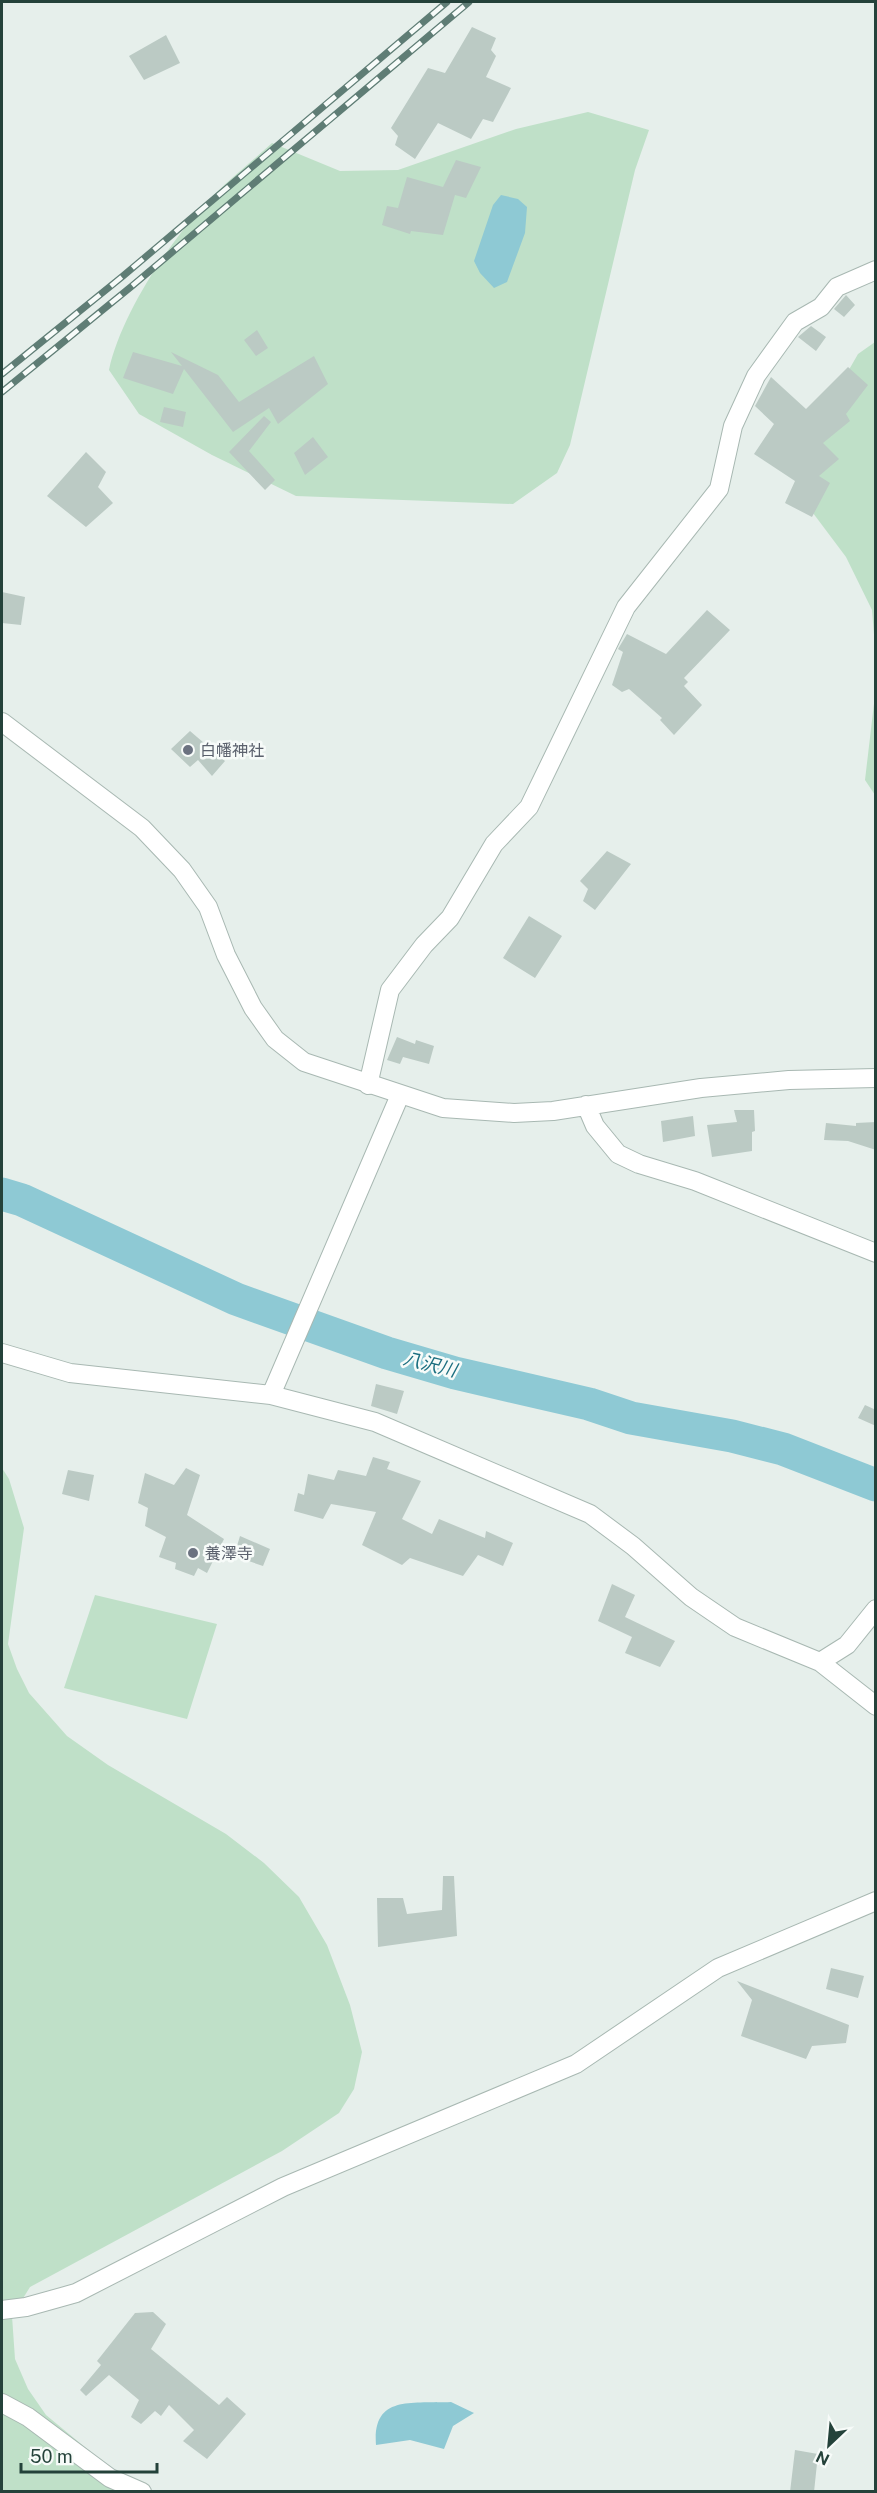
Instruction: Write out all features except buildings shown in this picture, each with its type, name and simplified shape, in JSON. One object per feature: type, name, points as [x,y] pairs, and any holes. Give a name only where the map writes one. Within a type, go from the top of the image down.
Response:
[{"type":"street","points":[[368,1085],[390,990],[424,945],[450,918],[494,844],[529,807],[626,607],[719,489],[733,426],[756,376],[795,322],[821,307],[837,287],[876,270]]},
{"type":"street","points":[[2,722],[142,828],[182,870],[208,907],[226,955],[253,1008],[275,1039],[304,1062],[443,1108],[486,1112],[543,1111],[712,1087],[789,1080],[876,1078]]},
{"type":"street","points":[[271,1395],[400,1095]]},
{"type":"street","points":[[586,1105],[595,1126],[618,1154],[639,1164],[705,1185],[876,1253]]},
{"type":"street","points":[[2,1353],[70,1372],[271,1395],[375,1422],[590,1514],[633,1546],[691,1597],[735,1627],[820,1662],[876,1706]]},
{"type":"street","points":[[820,1662],[848,1646],[876,1609]]},
{"type":"street","points":[[2,2310],[26,2307],[76,2293],[284,2187],[576,2064],[718,1968],[876,1901]]},
{"type":"street","points":[[2,2403],[28,2417],[110,2478],[142,2492]]},
{"type":"green space","points":[[588,112],[649,130],[635,170],[570,445],[557,473],[513,504],[296,496],[212,455],[139,414],[109,370],[123,329],[144,286],[171,246],[206,203],[272,143],[340,171],[398,170],[516,129]]},
{"type":"green space","points":[[875,342],[875,647],[872,610],[846,557],[804,501],[819,422],[858,354]]},
{"type":"green space","points":[[875,695],[875,795],[865,780]]},
{"type":"green space","points":[[2,1468],[9,1479],[24,1528],[8,1644],[29,1693],[67,1736],[108,1765],[226,1834],[264,1863],[299,1897],[327,1945],[350,2005],[362,2052],[354,2089],[339,2113],[282,2151],[30,2287],[12,2316],[15,2359],[28,2389],[46,2415],[138,2491],[2,2491]]},
{"type":"green space","points":[[95,1595],[217,1624],[187,1719],[64,1688]]},
{"type":"water","points":[[501,195],[518,199],[527,207],[525,233],[507,282],[494,288],[480,273],[474,261],[493,205]]},
{"type":"water","points":[[451,2402],[474,2413],[453,2426],[444,2449],[410,2440],[376,2445],[377,2429],[381,2417],[388,2410],[410,2403]]},
{"type":"waterway","name":"八沢川","points":[[2,1194],[22,1200],[236,1299],[387,1353],[455,1373],[589,1404],[631,1418],[732,1436],[783,1449],[876,1485]]},
{"type":"railway","points":[[2,374],[123,276],[447,2]]},
{"type":"railway","points":[[2,392],[132,286],[469,2]]},
{"type":"place","name":"白幡神社","points":[[188,750]]},
{"type":"place","name":"養澤寺","points":[[193,1553]]}]
